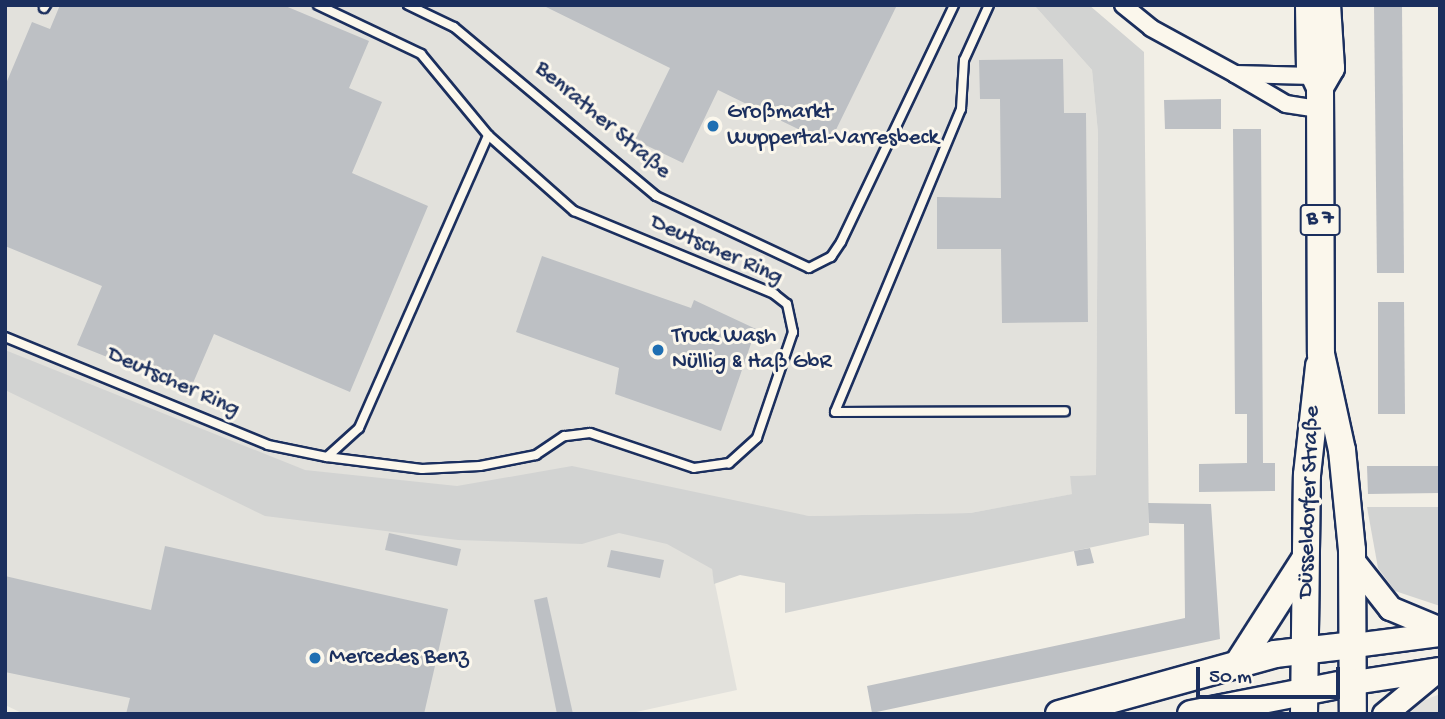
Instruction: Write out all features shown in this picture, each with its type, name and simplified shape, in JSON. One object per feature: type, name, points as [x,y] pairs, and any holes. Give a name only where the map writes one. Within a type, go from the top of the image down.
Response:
[{"type":"main road","name":"Düsseldorfer Straße","points":[[1304,702],[1307,475],[1321,354],[1317,90],[1309,5]]},
{"type":"main road","name":"Düsseldorfer Straße","points":[[1317,90],[1331,68],[1327,5]]},
{"type":"main road","name":"Düsseldorfer Straße","points":[[1321,354],[1342,450],[1353,561],[1353,714]]},
{"type":"main road","points":[[1239,662],[1306,557]]},
{"type":"main road","points":[[1059,714],[1239,662],[1354,645]]},
{"type":"main road","points":[[1191,714],[1304,702],[1354,682]]},
{"type":"street","points":[[1123,5],[1151,28],[1286,104],[1317,90]]},
{"type":"street","points":[[1235,74],[1317,90]]},
{"type":"street","points":[[1353,561],[1390,608],[1440,631]]},
{"type":"street","points":[[1354,645],[1440,631]]},
{"type":"street","points":[[1354,682],[1440,671]]},
{"type":"street","points":[[1384,714],[1407,689],[1440,671]]},
{"type":"lane","name":"Deutscher Ring","points":[[5,337],[268,445],[327,457],[422,469],[480,466],[536,455],[564,436],[590,433],[694,468],[729,463],[757,438],[793,332],[787,304],[574,211],[488,135],[421,54],[318,5]]},
{"type":"lane","name":"Benrather Straße","points":[[408,5],[454,27],[656,196],[808,268],[831,257],[841,242],[953,6]]},
{"type":"lane","points":[[989,5],[964,60],[961,108],[835,412],[1065,411]]},
{"type":"lane","points":[[327,457],[359,428],[488,135]]},
{"type":"shaded area","points":[[5,5],[1034,5],[1092,70],[1098,133],[1096,475],[1070,476],[1073,494],[970,513],[809,516],[754,508],[712,569],[737,690],[627,714],[24,714],[5,705]]},
{"type":"shaded area","points":[[1034,5],[1089,5],[1144,52],[1149,535],[785,613],[785,583],[740,575],[714,584],[712,569],[667,544],[619,533],[582,544],[458,540],[265,516],[5,390],[5,350],[305,470],[457,486],[572,466],[809,516],[970,513],[1072,494],[1070,476],[1096,475],[1098,133],[1092,70]]},
{"type":"shaded area","points":[[1367,507],[1440,507],[1440,606],[1395,591],[1378,568]]},
{"type":"shaded area","points":[[1440,694],[1440,714],[1409,714],[1422,701]]},
{"type":"building","points":[[60,5],[283,5],[369,41],[349,88],[382,102],[352,173],[428,206],[350,392],[214,334],[190,390],[77,345],[102,286],[5,246],[5,86],[32,22],[50,29]]},
{"type":"building","points":[[542,5],[897,5],[829,144],[718,90],[683,163],[635,140],[670,68]]},
{"type":"building","points":[[1374,5],[1402,5],[1404,273],[1377,273]]},
{"type":"building","points":[[1063,59],[1064,113],[1086,113],[1088,322],[1002,323],[1001,249],[937,249],[937,197],[1001,198],[1000,99],[980,99],[979,60]]},
{"type":"building","points":[[1221,99],[1221,129],[1165,129],[1164,100]]},
{"type":"building","points":[[1233,129],[1261,129],[1263,463],[1275,463],[1275,491],[1199,492],[1199,464],[1247,463],[1247,414],[1235,414]]},
{"type":"building","name":"Truck Wash Nüllig & Haß GbR","points":[[542,256],[691,308],[694,300],[756,329],[721,431],[615,394],[619,368],[516,332]]},
{"type":"building","points":[[1378,302],[1404,302],[1405,414],[1378,414]]},
{"type":"building","points":[[1367,466],[1440,466],[1440,493],[1368,494]]},
{"type":"building","points":[[1148,503],[1211,504],[1220,639],[872,713],[867,686],[1185,618],[1184,524],[1149,523]]},
{"type":"building","points":[[389,533],[461,549],[457,566],[385,550]]},
{"type":"building","points":[[165,546],[448,609],[424,714],[126,714],[130,698],[5,672],[5,576],[151,610]]},
{"type":"building","points":[[1090,548],[1094,563],[1077,566],[1074,551]]},
{"type":"building","points":[[611,550],[664,560],[660,578],[607,567]]},
{"type":"building","points":[[547,597],[573,714],[557,714],[534,600]]},
{"type":"place","name":"Großmarkt Wuppertal-Varresbeck","points":[[713,126]]},
{"type":"place","name":"Truck Wash Nüllig & Haß GbR","points":[[658,350]]},
{"type":"place","name":"Mercedes Benz","points":[[315,658]]}]
